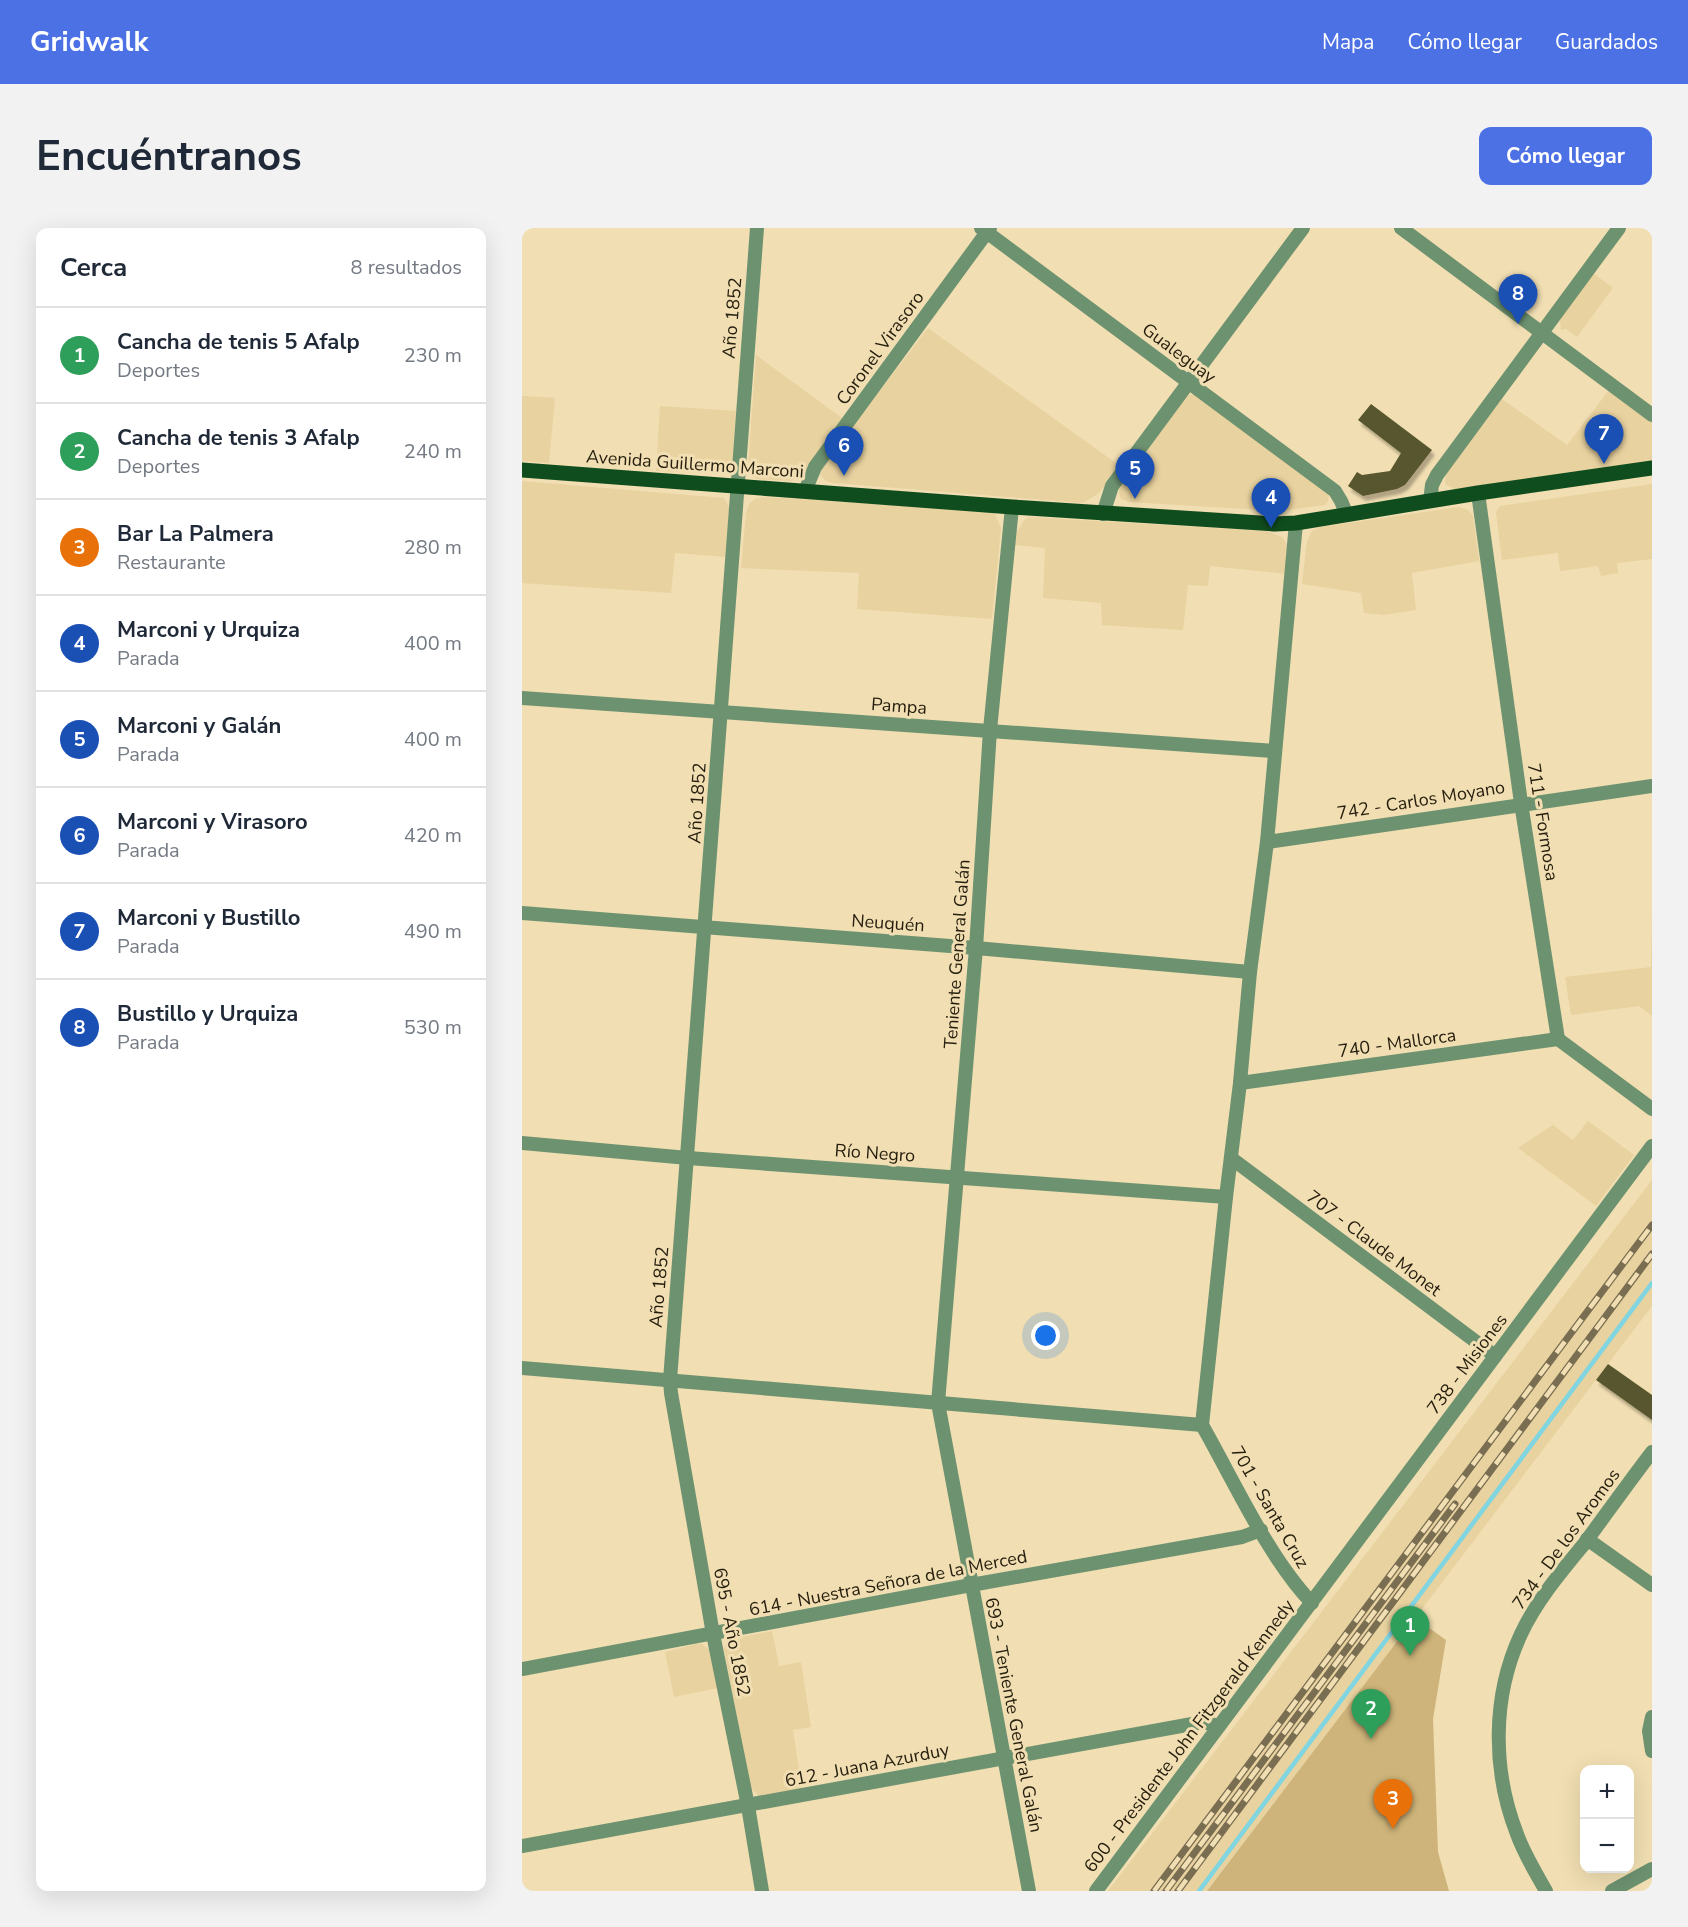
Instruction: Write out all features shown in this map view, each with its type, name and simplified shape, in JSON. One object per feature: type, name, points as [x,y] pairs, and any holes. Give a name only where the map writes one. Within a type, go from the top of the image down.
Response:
[{"type":"main road","name":"Avenida Guillermo Marconi","points":[[522,470],[1103,514],[1275,524],[1296,523],[1478,493],[1652,468]]},
{"type":"street","name":"Año 1852","points":[[670,1380],[758,228]]},
{"type":"street","points":[[1103,514],[1112,486],[1303,228]]},
{"type":"street","points":[[1401,228],[1652,415]]},
{"type":"street","points":[[1430,501],[1432,485],[1437,475],[1619,228]]},
{"type":"street","name":"Gualeguay","points":[[986,229],[1188,383],[1335,491],[1347,515]]},
{"type":"street","name":"Coronel Virasoro","points":[[805,491],[815,467],[986,229]]},
{"type":"street","name":"711 - Formosa","points":[[1478,493],[1521,803],[1558,1039]]},
{"type":"street","name":"Teniente General Galán","points":[[938,1403],[976,948],[990,730],[1012,507]]},
{"type":"street","points":[[522,1368],[1202,1425],[1250,972],[1267,842],[1296,523]]},
{"type":"street","name":"Pampa","points":[[522,699],[1275,751]]},
{"type":"street","name":"742 - Carlos Moyano","points":[[1267,842],[1521,803],[1652,786]]},
{"type":"street","name":"Neuquén","points":[[522,913],[1250,972]]},
{"type":"street","points":[[1558,1039],[1652,1109]]},
{"type":"street","name":"740 - Mallorca","points":[[1240,1083],[1558,1039]]},
{"type":"street","name":"Río Negro","points":[[522,1143],[688,1158],[1226,1197]]},
{"type":"street","name":"738 - Misiones","points":[[1312,1603],[1652,1146]]},
{"type":"street","name":"707 - Claude Monet","points":[[1231,1158],[1495,1356]]},
{"type":"street","name":"695 - Año 1852","points":[[670,1380],[713,1634],[748,1806],[762,1891]]},
{"type":"street","name":"693 - Teniente General Galán","points":[[938,1403],[1029,1891]]},
{"type":"street","name":"701 - Santa Cruz","points":[[1202,1425],[1261,1530],[1296,1586],[1312,1603]]},
{"type":"street","name":"734 - De los Aromos","points":[[1546,1891],[1517,1835],[1507,1804],[1500,1760],[1498,1735],[1500,1708],[1512,1658],[1521,1634],[1539,1601],[1652,1452]]},
{"type":"street","name":"614 - Nuestra Señora de la Merced","points":[[522,1669],[1242,1537],[1261,1530]]},
{"type":"street","points":[[1587,1539],[1652,1586]]},
{"type":"street","name":"600 - Presidente John Fitzgerald Kennedy","points":[[1096,1891],[1312,1603]]},
{"type":"street","name":"612 - Juana Azurduy","points":[[522,1846],[1203,1722],[1220,1726]]},
{"type":"street","points":[[1651,1726],[1652,1751]]},
{"type":"street","points":[[1616,1890],[1652,1869]]},
{"type":"shaded area","points":[[1593,273],[1613,288],[1577,337],[1566,329],[1561,330],[1560,321],[1562,314]]},
{"type":"shaded area","points":[[928,328],[1120,466],[1099,493],[1083,503],[826,481],[820,475],[823,465]]},
{"type":"shaded area","points":[[756,355],[842,418],[801,476],[790,481],[757,479],[749,472]]},
{"type":"shaded area","points":[[1609,390],[1652,421],[1652,462],[1455,489],[1445,484],[1446,472],[1502,399],[1567,445]]},
{"type":"shaded area","points":[[1191,394],[1199,394],[1329,495],[1325,505],[1280,511],[1129,502],[1121,499],[1119,487],[1185,398]]},
{"type":"shaded area","points":[[522,396],[555,398],[549,463],[522,461]]},
{"type":"shaded area","points":[[660,406],[736,411],[732,464],[726,474],[656,471]]},
{"type":"shaded area","points":[[522,481],[724,498],[729,507],[726,557],[675,553],[671,593],[522,583]]},
{"type":"shaded area","points":[[1652,484],[1652,559],[1617,563],[1618,573],[1601,576],[1598,566],[1560,571],[1558,553],[1502,560],[1496,512],[1500,506]]},
{"type":"shaded area","points":[[763,497],[988,511],[995,514],[1001,528],[992,619],[857,609],[859,573],[741,568],[746,513],[749,504]]},
{"type":"shaded area","points":[[1459,507],[1468,510],[1473,516],[1479,561],[1412,573],[1416,610],[1383,615],[1364,613],[1361,593],[1302,584],[1307,541],[1312,531],[1320,527]]},
{"type":"shaded area","points":[[1029,517],[1265,531],[1282,537],[1286,543],[1289,551],[1286,574],[1210,566],[1208,586],[1188,585],[1183,630],[1102,625],[1101,603],[1043,598],[1045,548],[1015,545],[1016,533],[1025,519]]},
{"type":"shaded area","points":[[1652,916],[1652,1016],[1639,1006],[1571,1015],[1565,977],[1651,967]]},
{"type":"shaded area","points":[[1588,1121],[1634,1155],[1596,1206],[1518,1148],[1553,1125],[1573,1140]]},
{"type":"shaded area","points":[[1652,1180],[1652,1306],[1286,1788],[1207,1891],[1108,1891]]},
{"type":"shaded area","points":[[1415,1618],[1446,1640],[1433,1719],[1438,1852],[1449,1891],[1207,1891]]},
{"type":"shaded area","points":[[772,1631],[779,1666],[801,1662],[811,1727],[793,1730],[802,1789],[760,1797],[750,1787],[724,1649],[727,1641],[731,1639]]},
{"type":"shaded area","points":[[702,1644],[710,1650],[718,1688],[674,1697],[665,1652]]},
{"type":"building","points":[[1371,404],[1432,450],[1405,485],[1397,489],[1363,496],[1348,486],[1357,472],[1362,475],[1390,471],[1401,453],[1358,420]]},
{"type":"building","points":[[1608,1364],[1652,1395],[1652,1420],[1596,1380]]},
{"type":"waterway","points":[[1199,1891],[1652,1283]]},
{"type":"railway","points":[[1154,1891],[1652,1225]]},
{"type":"railway","points":[[1178,1891],[1652,1254]]},
{"type":"railway","points":[[1166,1891],[1455,1504]]},
{"type":"place","name":"Bustillo y Urquiza","points":[[1518,324]]},
{"type":"place","name":"Marconi y Bustillo","points":[[1604,464]]},
{"type":"place","name":"Marconi y Virasoro","points":[[844,476]]},
{"type":"place","name":"Marconi y Galán","points":[[1135,499]]},
{"type":"place","name":"Marconi y Urquiza","points":[[1271,528]]},
{"type":"place","name":"Cancha de tenis 5 Afalp","points":[[1410,1656]]},
{"type":"place","name":"Cancha de tenis 3 Afalp","points":[[1371,1739]]},
{"type":"place","name":"Bar La Palmera","points":[[1393,1829]]}]
